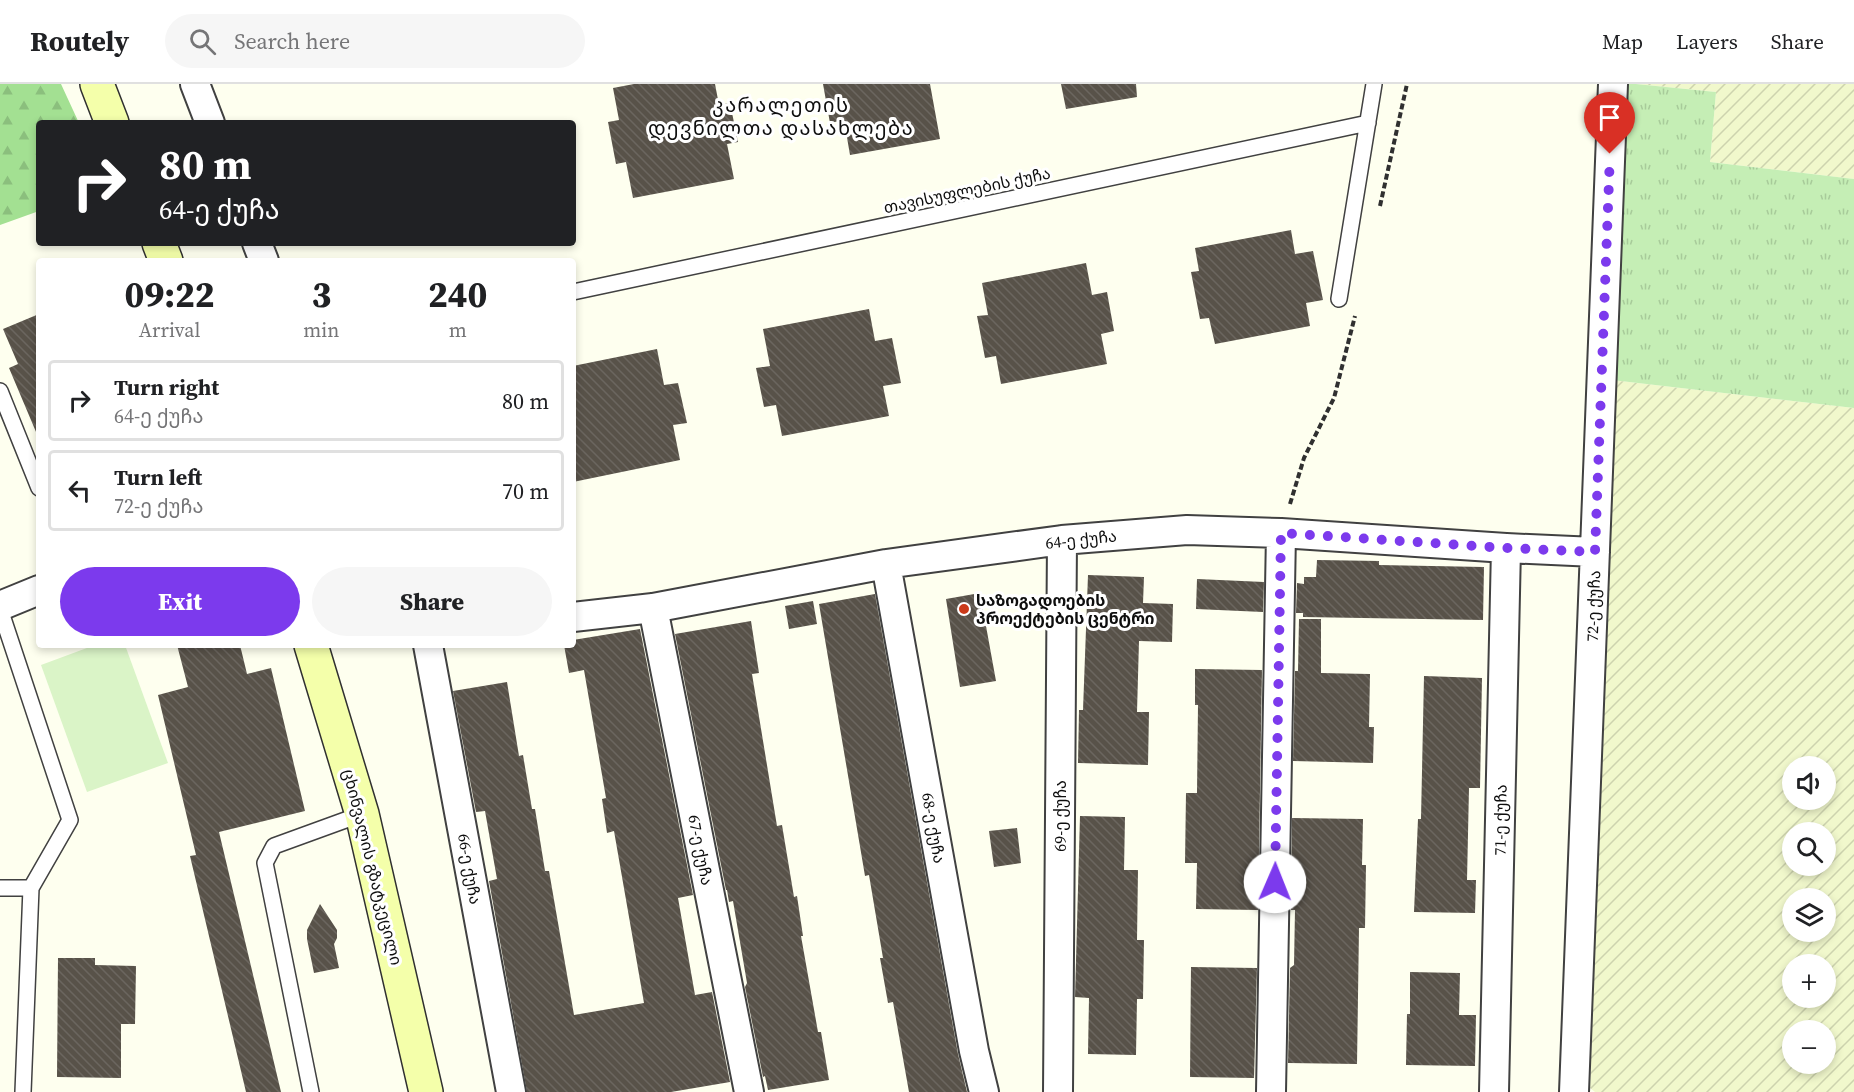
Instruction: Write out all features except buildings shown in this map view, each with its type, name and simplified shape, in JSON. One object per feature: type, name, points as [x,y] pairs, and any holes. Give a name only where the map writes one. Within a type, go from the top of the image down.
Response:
[{"type":"main road","points":[[96,84],[111,120]]},
{"type":"main road","name":"ცხინვალის გზატკეცილი","points":[[312,648],[362,814],[426,1092]]},
{"type":"street","points":[[195,84],[209,120]]},
{"type":"street","name":"72-ე ქუჩა","points":[[1574,1092],[1613,84]]},
{"type":"street","name":"64-ე ქუჩა","points":[[576,617],[653,608],[886,564],[1062,540],[1187,530],[1281,533],[1595,552]]},
{"type":"street","points":[[1271,1092],[1281,533]]},
{"type":"street","name":"69-ე ქუჩა","points":[[1058,1092],[1062,540]]},
{"type":"street","name":"71-ე ქუჩა","points":[[1494,1092],[1506,548]]},
{"type":"street","name":"68-ე ქუჩა","points":[[886,564],[974,1051],[984,1092]]},
{"type":"street","points":[[0,608],[36,591]]},
{"type":"street","name":"67-ე ქუჩა","points":[[653,608],[749,1092]]},
{"type":"street","name":"66-ე ქუჩა","points":[[429,648],[511,1092]]},
{"type":"lane","points":[[1339,299],[1374,84]]},
{"type":"lane","name":"თავისუფლების ქუჩა","points":[[576,291],[1368,123]]},
{"type":"lane","points":[[0,391],[36,481]]},
{"type":"lane","points":[[0,608],[70,820],[31,888],[23,1092]]},
{"type":"lane","points":[[311,1092],[265,863],[274,846],[362,814]]},
{"type":"lane","points":[[0,888],[31,888]]},
{"type":"green space","points":[[0,84],[61,84],[78,120],[36,120],[36,212],[0,225]]},
{"type":"green space","points":[[1619,84],[1716,92],[1710,162],[1854,179],[1854,408],[1612,380]]},
{"type":"green space","points":[[1636,84],[1854,84],[1854,179],[1710,162],[1716,92]]},
{"type":"green space","points":[[1612,380],[1854,408],[1854,1092],[1595,1092],[1590,1088]]},
{"type":"green space","points":[[87,648],[126,648],[168,763],[87,792],[41,665]]},
{"type":"place","name":"საზოგადოების პროექტების ცენტრი","points":[[964,609]]},
{"type":"district","name":"კარალეთის დევნილთა დასახლება","points":[[781,116]]},
{"type":"route","points":[[1275,882],[1281,533],[1595,552],[1610,154]]}]
